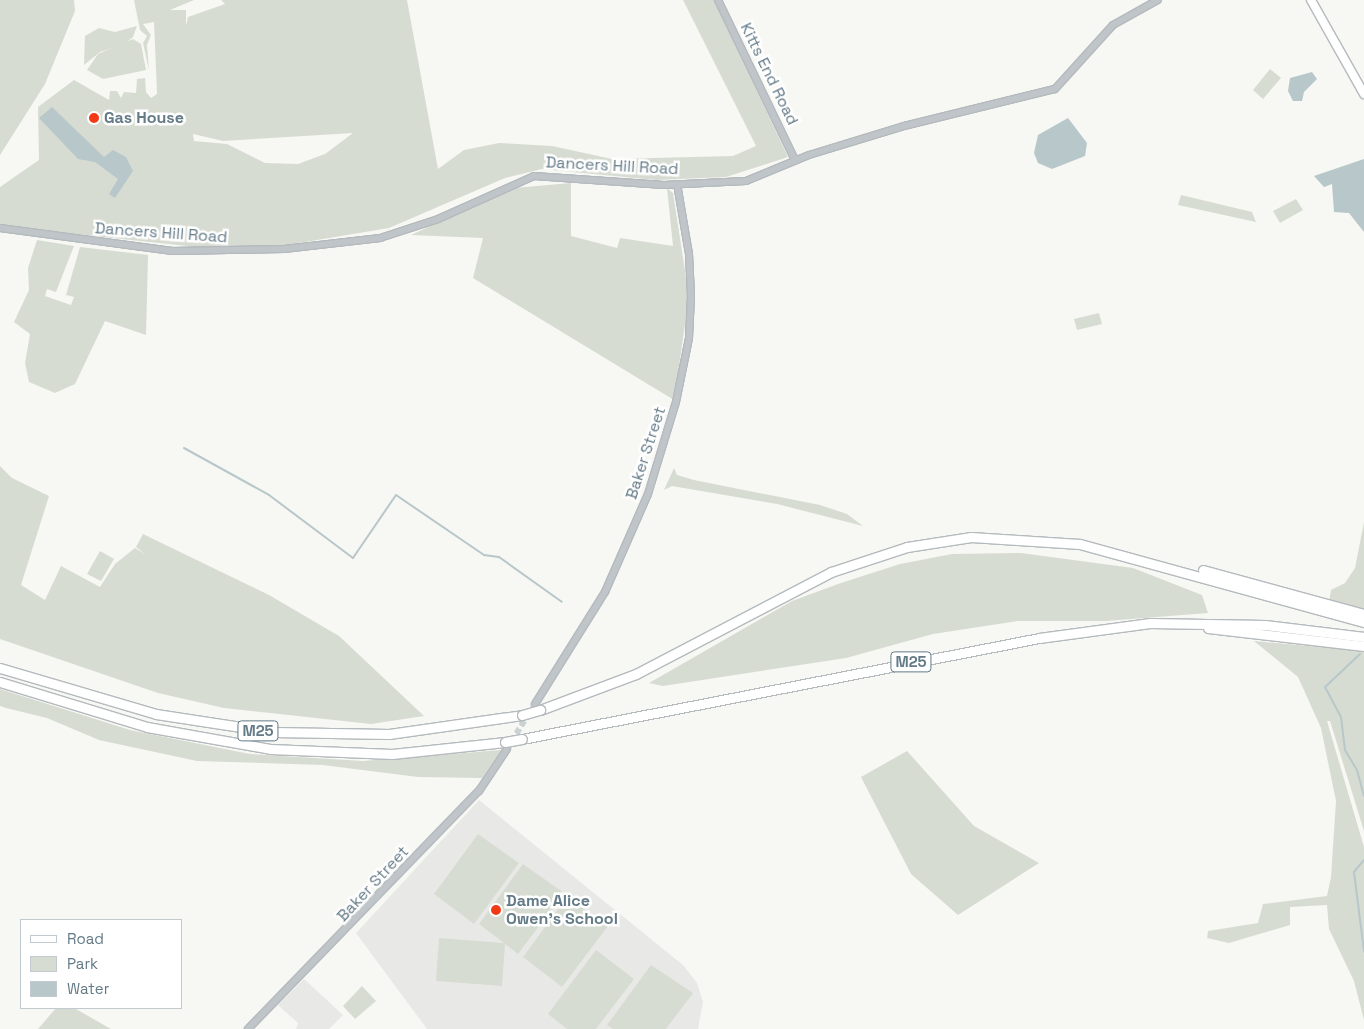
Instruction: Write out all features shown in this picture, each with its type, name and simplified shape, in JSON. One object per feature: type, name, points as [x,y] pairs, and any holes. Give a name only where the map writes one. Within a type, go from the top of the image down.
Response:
[{"type":"highway","name":"M25","points":[[0,668],[156,714],[274,732],[389,734],[522,714],[537,707],[636,674],[831,572],[907,547],[971,537],[1030,538],[1166,564],[1364,614]]},
{"type":"highway","name":"M25","points":[[1166,564],[1364,622]]},
{"type":"highway","name":"M25","points":[[0,682],[147,727],[270,750],[392,754],[506,745],[522,739],[1038,638],[1140,625],[1226,622],[1364,637]]},
{"type":"highway","name":"M25","points":[[1140,625],[1262,632],[1364,646]]},
{"type":"main road","points":[[1311,0],[1364,94]]},
{"type":"street","name":"Kitts End Road","points":[[718,0],[795,160]]},
{"type":"street","name":"Dancers Hill Road","points":[[0,228],[153,250],[284,250],[351,244],[407,230],[534,176],[677,184],[746,181],[795,160],[904,126],[1055,89],[1113,25],[1158,0]]},
{"type":"street","name":"Baker Street","points":[[537,707],[609,585],[648,494],[676,402],[689,338],[691,296],[689,254],[677,184]]},
{"type":"street","name":"Baker Street","points":[[248,1029],[479,791],[506,745]]},
{"type":"shaded area","name":"Dame Alice Owen's School","points":[[479,800],[683,965],[697,983],[703,1002],[698,1029],[427,1029],[356,933]]},
{"type":"shaded area","points":[[304,979],[343,1015],[329,1029],[296,1029],[298,1023],[278,1005]]},
{"type":"green space","points":[[0,0],[74,0],[75,11],[45,84],[0,155]]},
{"type":"green space","points":[[134,0],[194,0],[170,10],[186,10],[186,26],[188,17],[225,4],[221,0],[407,0],[438,169],[464,150],[499,143],[552,146],[612,159],[733,156],[756,146],[683,0],[714,0],[788,157],[726,177],[656,180],[542,169],[505,178],[389,228],[287,245],[206,248],[0,226],[0,187],[39,160],[38,107],[74,80],[109,100],[110,91],[117,91],[121,98],[124,92],[136,93],[137,79],[145,78],[146,92],[151,98],[157,94],[154,22],[143,24],[151,35],[147,45],[149,70],[143,43],[147,36],[140,30]],"holes":[[[353,133],[325,154],[298,164],[265,163],[227,144],[194,141],[193,134],[223,141]]]},
{"type":"green space","points":[[137,26],[133,37],[123,45],[100,52],[84,65],[85,36],[99,28],[115,32]]},
{"type":"green space","points":[[133,39],[141,44],[146,70],[103,79],[87,70],[98,54]]},
{"type":"green space","points":[[1270,69],[1281,78],[1263,99],[1253,90]]},
{"type":"green space","points":[[571,183],[571,236],[617,248],[620,238],[673,246],[667,188],[673,193],[689,297],[674,400],[473,278],[483,238],[411,235],[514,188]]},
{"type":"green space","points":[[1181,195],[1252,212],[1256,222],[1178,205]]},
{"type":"green space","points":[[1296,199],[1303,210],[1280,223],[1273,211]]},
{"type":"green space","points":[[37,240],[74,246],[56,292],[47,289],[45,296],[71,305],[74,297],[66,295],[80,247],[148,255],[146,335],[105,321],[75,384],[55,393],[29,382],[25,363],[30,334],[14,322],[29,290],[28,268]]},
{"type":"green space","points":[[1099,313],[1102,324],[1077,330],[1074,319]]},
{"type":"green space","points":[[0,466],[12,478],[49,496],[21,585],[45,600],[61,566],[100,587],[115,564],[135,548],[145,554],[136,547],[143,534],[269,595],[339,636],[424,716],[371,724],[224,708],[158,693],[0,639]]},
{"type":"green space","points":[[674,468],[677,475],[694,480],[820,505],[847,514],[863,526],[777,504],[672,486],[664,490]]},
{"type":"green space","points":[[1364,522],[1364,610],[1329,602],[1331,590],[1345,583],[1355,568]]},
{"type":"green space","points":[[100,551],[114,559],[101,581],[87,574]]},
{"type":"green space","points":[[1021,553],[1133,568],[1202,595],[1208,613],[1106,621],[1018,621],[933,634],[846,658],[663,686],[649,683],[792,601],[838,584],[900,564],[952,554]]},
{"type":"green space","points":[[1254,641],[1364,651],[1364,831],[1330,721],[1327,721],[1364,847],[1364,1020],[1354,981],[1329,929],[1327,905],[1290,907],[1290,925],[1229,943],[1207,938],[1208,931],[1258,923],[1263,904],[1327,896],[1331,877],[1336,801],[1321,728],[1298,677]]},
{"type":"green space","points":[[0,689],[130,730],[250,754],[363,761],[501,750],[482,778],[418,777],[323,765],[197,761],[99,740],[47,718],[0,706]]},
{"type":"green space","points":[[907,751],[974,826],[1039,863],[958,915],[911,874],[861,777]]},
{"type":"green space","points":[[478,834],[519,863],[474,924],[434,894]]},
{"type":"green space","points":[[523,864],[564,893],[518,954],[505,944],[502,986],[436,981],[439,938],[504,943],[479,924]]},
{"type":"green space","points":[[567,897],[608,926],[562,987],[523,957]]},
{"type":"green space","points":[[596,950],[634,979],[596,1029],[567,1029],[548,1014]]},
{"type":"green space","points":[[651,965],[693,993],[666,1029],[613,1029],[607,1025]]},
{"type":"green space","points":[[362,986],[376,1001],[355,1019],[343,1006]]},
{"type":"green space","points":[[55,1009],[76,1009],[111,1029],[38,1029]]},
{"type":"water","points":[[1312,72],[1317,79],[1304,92],[1302,101],[1293,101],[1288,91],[1290,78]]},
{"type":"water","points":[[52,107],[104,157],[113,150],[126,157],[133,171],[115,198],[109,194],[118,179],[95,162],[78,159],[39,118]]},
{"type":"water","points":[[1068,118],[1087,143],[1085,156],[1052,169],[1038,163],[1034,153],[1038,135]]},
{"type":"water","points":[[1364,159],[1364,232],[1349,213],[1334,212],[1332,184],[1324,187],[1314,176]]},
{"type":"waterway","points":[[184,448],[269,495],[353,558],[396,495],[484,555],[499,557],[562,602]]},
{"type":"waterway","points":[[1360,654],[1325,687],[1341,717],[1345,750],[1357,770],[1364,796]]},
{"type":"waterway","points":[[1364,860],[1354,872],[1364,951]]},
{"type":"tunnel","points":[[507,749],[529,713]]},
{"type":"place","name":"Gas House","points":[[94,118]]},
{"type":"place","name":"Dame Alice Owen's School","points":[[496,910]]}]
